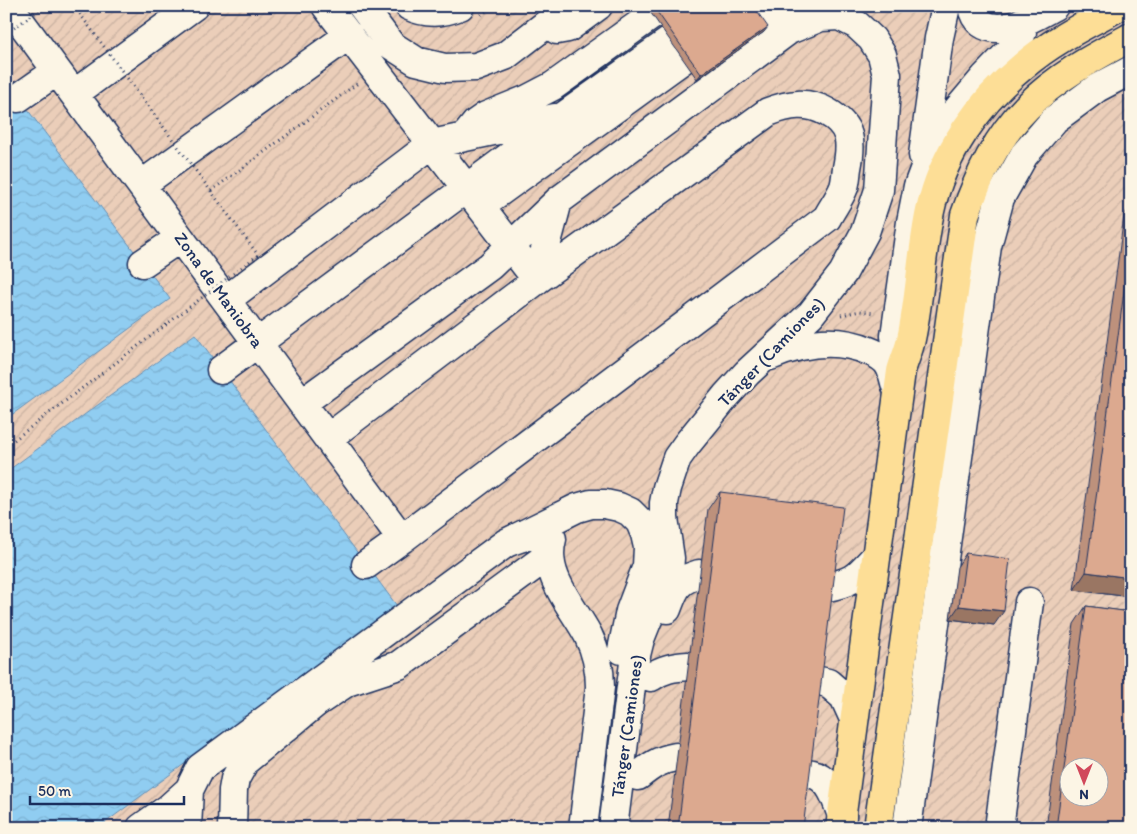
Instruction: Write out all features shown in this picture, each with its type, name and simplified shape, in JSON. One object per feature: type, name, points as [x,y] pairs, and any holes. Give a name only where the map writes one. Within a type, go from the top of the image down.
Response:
[{"type":"main road","points":[[841,822],[899,383],[911,339],[930,210],[951,154],[967,126],[991,96],[1023,65],[1068,35],[1120,6]]},
{"type":"main road","points":[[878,828],[964,215],[975,184],[988,159],[1026,107],[1076,67],[1131,37]]},
{"type":"street","name":"Zona de Maniobra","points":[[9,6],[402,539]]},
{"type":"street","points":[[74,94],[194,6]]},
{"type":"street","points":[[326,6],[537,280]]},
{"type":"street","points":[[362,6],[390,45],[416,61],[445,68],[476,67],[505,56],[570,6]]},
{"type":"street","points":[[409,6],[420,11],[469,12]]},
{"type":"street","points":[[529,37],[536,14],[547,6]]},
{"type":"street","points":[[529,37],[568,28],[598,6]]},
{"type":"street","points":[[538,93],[567,63],[642,6]]},
{"type":"street","points":[[465,137],[476,123],[486,116],[552,86],[665,6]]},
{"type":"street","points":[[624,73],[633,56],[700,6]]},
{"type":"street","points":[[473,197],[564,116],[719,6]]},
{"type":"street","points":[[624,73],[647,66],[732,6]]},
{"type":"street","points":[[221,370],[473,197],[598,122],[757,6]]},
{"type":"street","points":[[598,122],[644,105],[784,6]]},
{"type":"street","points":[[899,383],[895,336],[939,38],[946,6]]},
{"type":"street","points":[[972,6],[974,16],[985,25],[997,27],[1010,26],[1022,22],[1054,6]]},
{"type":"street","name":"Tánger (Camiones)","points":[[302,404],[490,266],[558,201],[789,30],[821,17],[839,16],[857,25],[872,39],[882,56],[887,75],[879,190],[864,232],[843,273],[812,314],[747,373],[687,444],[677,458],[667,488],[664,518],[670,558],[669,572],[661,594],[648,619],[634,663],[613,828]]},
{"type":"street","points":[[918,186],[931,151],[952,116],[984,77],[1017,44],[1022,32],[1022,22]]},
{"type":"street","points":[[141,185],[349,35]]},
{"type":"street","points":[[907,828],[987,246],[1000,198],[1024,155],[1055,119],[1097,88],[1131,70]]},
{"type":"street","points":[[18,98],[57,71]]},
{"type":"street","points":[[328,438],[537,280],[768,112],[784,106],[802,104],[819,107],[843,124],[849,135],[851,146],[844,188],[827,218],[366,565]]},
{"type":"street","points":[[226,300],[432,144],[564,116]]},
{"type":"street","points":[[537,280],[558,201]]},
{"type":"street","points":[[143,263],[180,238]]},
{"type":"street","points":[[762,360],[789,349],[840,342],[861,347],[879,355],[890,366],[899,383]]},
{"type":"street","points":[[141,828],[169,808],[188,790],[200,768],[506,542],[564,516],[577,508],[591,504],[605,504],[619,506],[630,512],[640,522],[648,547],[647,566],[625,628],[598,828]]},
{"type":"street","points":[[232,828],[235,779],[245,761],[317,702],[347,682],[399,665],[549,551],[553,534],[564,516]]},
{"type":"street","points":[[506,542],[532,536],[544,540],[549,551],[551,569],[588,636],[597,657],[600,687],[583,828]]},
{"type":"street","points":[[630,828],[656,643],[674,590],[680,582],[700,574],[690,571],[681,565],[668,537]]},
{"type":"street","points":[[867,621],[857,599],[851,594],[823,588],[846,584],[860,574],[876,556]]},
{"type":"street","points":[[666,611],[669,572]]},
{"type":"street","points":[[999,828],[1029,602]]},
{"type":"street","points":[[651,677],[660,670],[688,666]]},
{"type":"street","points":[[811,679],[828,683],[844,697],[854,719]]},
{"type":"street","points":[[638,776],[659,762],[676,757]]},
{"type":"street","points":[[800,772],[816,775],[833,791],[841,822]]},
{"type":"street","points":[[187,828],[188,790]]},
{"type":"path","points":[[6,34],[44,6]]},
{"type":"path","points":[[6,446],[258,255],[74,6]]},
{"type":"path","points":[[469,12],[493,6]]},
{"type":"path","points":[[211,191],[363,79],[372,65]]},
{"type":"shaded area","points":[[6,6],[1131,6],[1131,828],[98,828],[397,606],[195,334],[6,472],[6,419],[170,299],[6,81]]},
{"type":"water","points":[[6,81],[170,299],[6,419]]},
{"type":"water","points":[[195,334],[397,606],[98,828],[6,828],[6,472]]},
{"type":"building","points":[[653,6],[753,6],[768,27],[701,74]]},
{"type":"building","points":[[1131,240],[1131,578],[1086,572]]},
{"type":"building","points":[[720,492],[843,507],[803,828],[678,828]]},
{"type":"building","points":[[966,553],[1010,559],[1004,611],[959,606]]},
{"type":"building","points":[[1086,606],[1131,612],[1131,828],[1056,828],[1060,798],[1060,806],[1110,806],[1110,756],[1066,756]]}]
